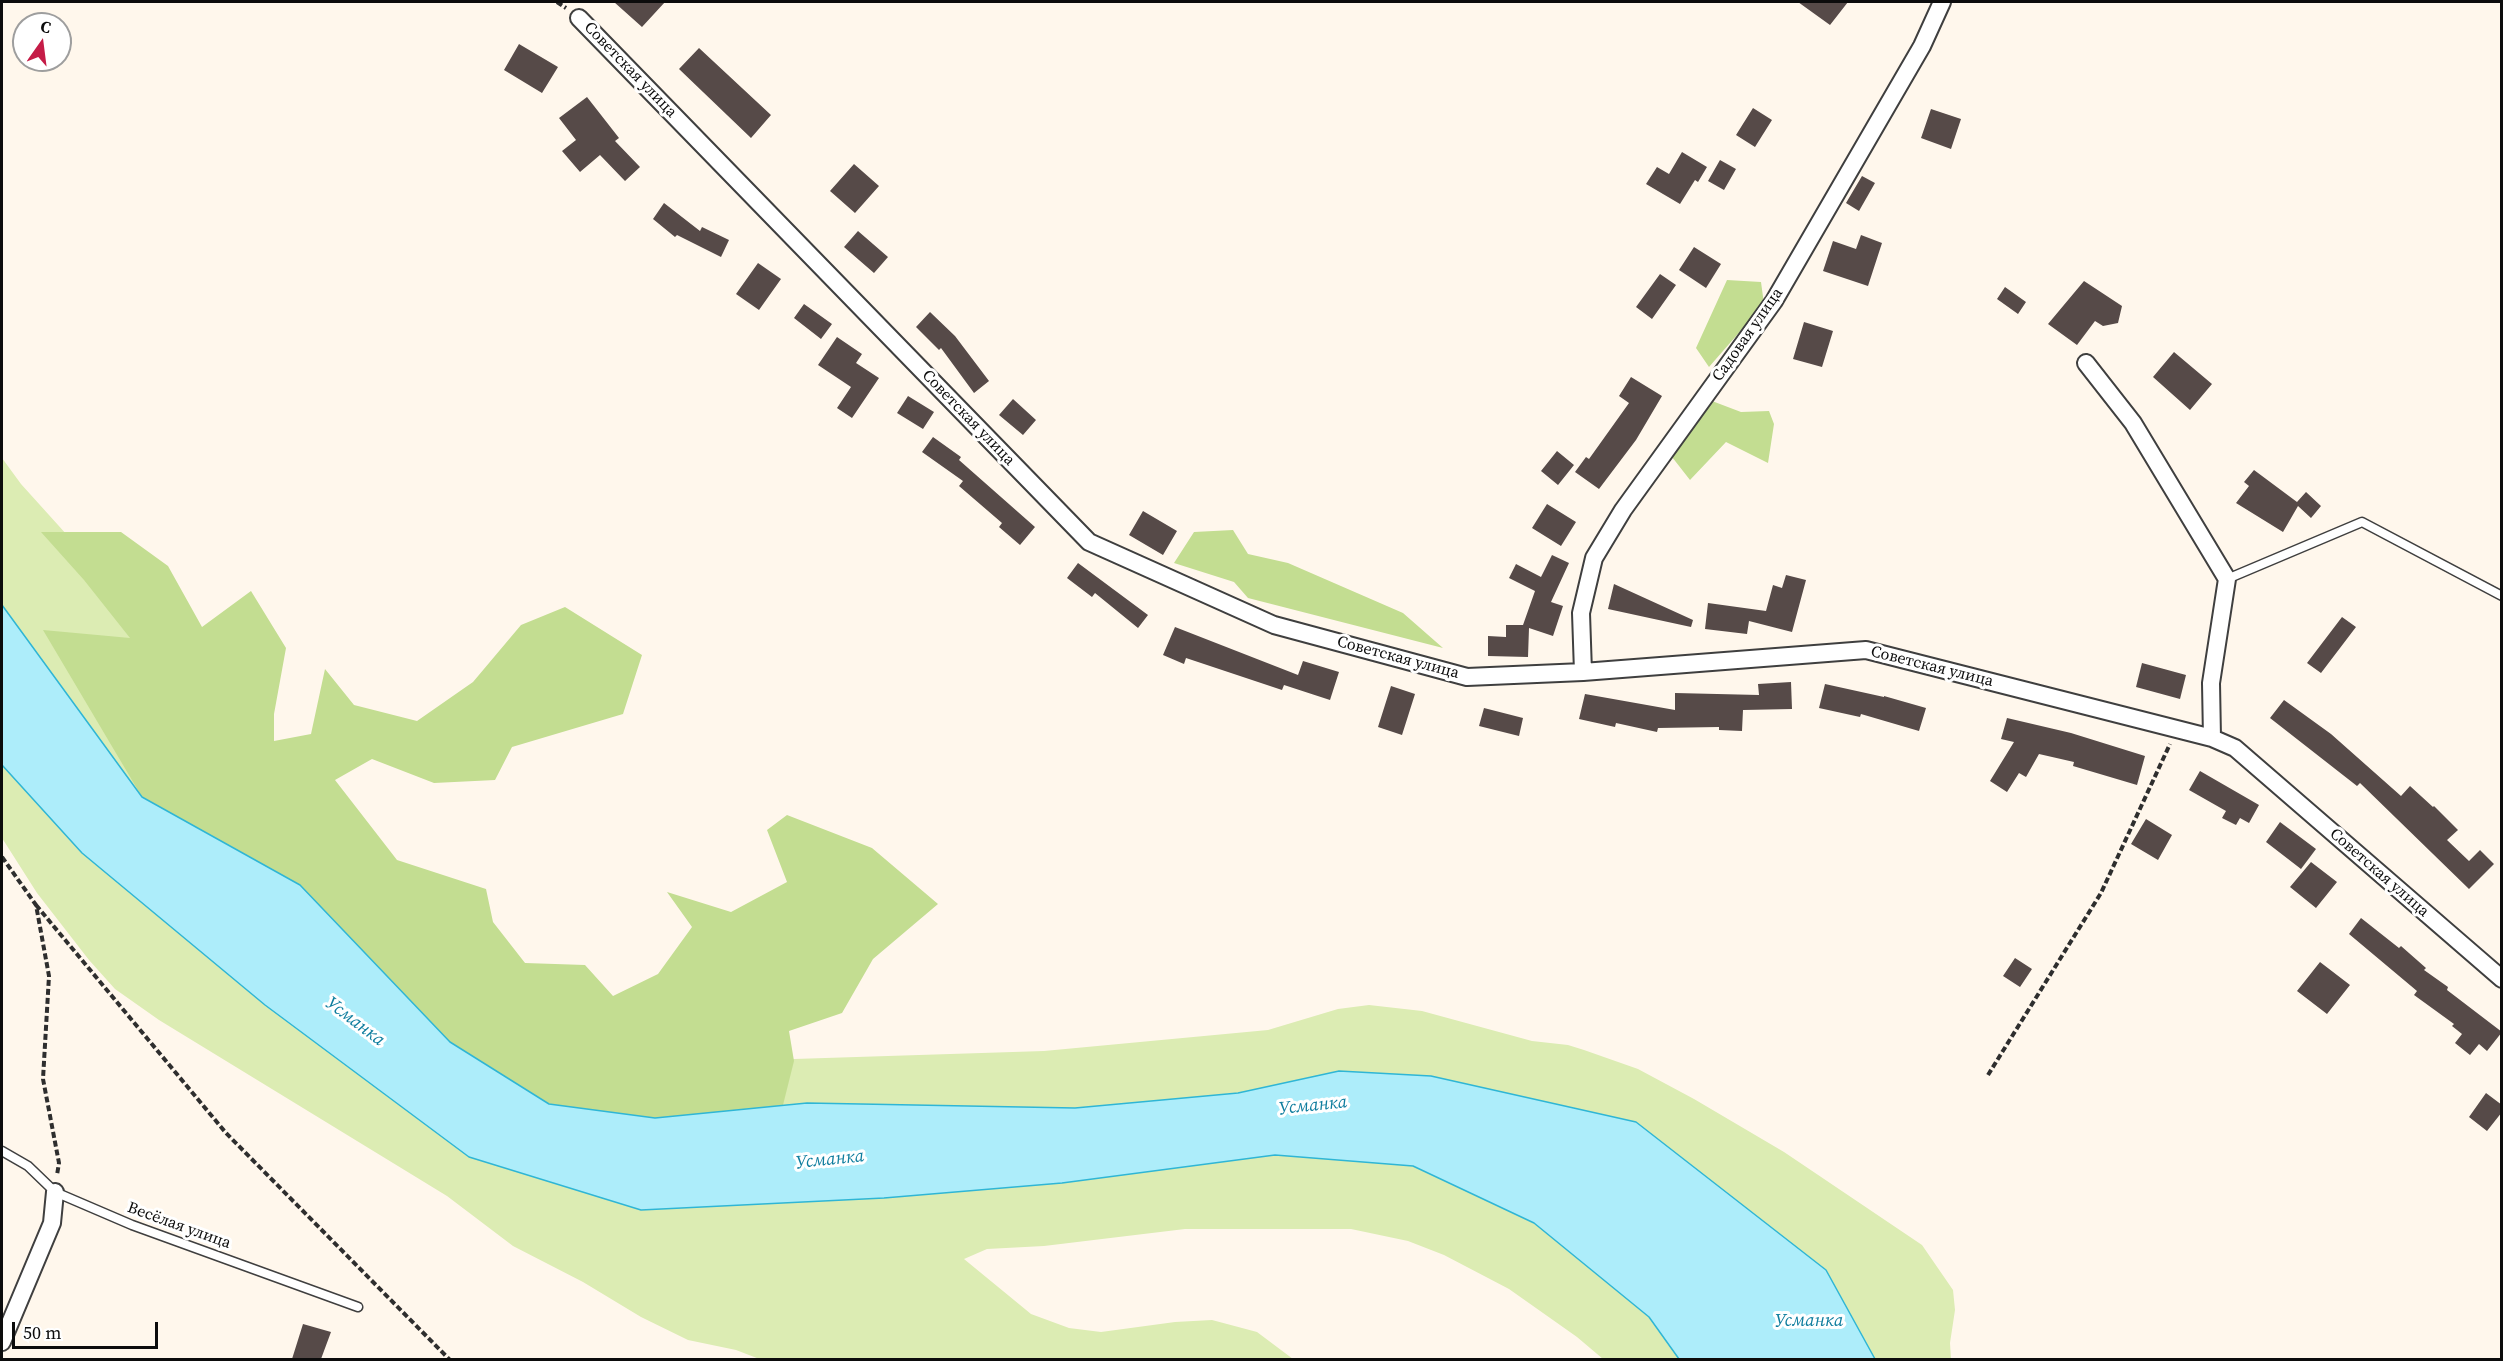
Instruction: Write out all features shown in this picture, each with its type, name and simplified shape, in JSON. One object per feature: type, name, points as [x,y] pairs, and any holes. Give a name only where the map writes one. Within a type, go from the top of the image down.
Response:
[{"type":"street","name":"Садовая улица","points":[[1583,672],[1581,613],[1594,558],[1623,510],[1774,301],[1922,46],[1942,2]]},
{"type":"street","name":"Советская улица","points":[[579,18],[1089,542],[1274,625],[1467,677],[1583,672],[1866,650],[2212,738],[2235,747],[2502,979]]},
{"type":"street","points":[[2086,363],[2133,423],[2227,579],[2211,684],[2212,738]]},
{"type":"street","points":[[2,1342],[52,1223],[55,1192]]},
{"type":"lane","points":[[2227,579],[2362,522],[2502,596]]},
{"type":"lane","name":"Весёлая улица","points":[[2,1151],[28,1166],[55,1192],[132,1225],[357,1307]]},
{"type":"path","points":[[1988,1076],[2101,893],[2171,743],[2175,729]]},
{"type":"path","points":[[2,857],[36,905],[226,1133],[450,1359]]},
{"type":"path","points":[[36,905],[50,976],[43,1079],[59,1163],[55,1192]]},
{"type":"green space","points":[[1727,280],[1761,282],[1764,304],[1709,367],[1696,348]]},
{"type":"green space","points":[[1712,401],[1741,412],[1769,411],[1774,424],[1768,463],[1726,442],[1690,480],[1672,457]]},
{"type":"green space","points":[[2,458],[21,484],[86,556],[425,922],[747,1054],[794,1059],[1044,1051],[1268,1030],[1338,1009],[1369,1005],[1422,1011],[1532,1041],[1568,1045],[1638,1069],[1694,1099],[1784,1152],[1922,1245],[1953,1290],[1955,1310],[1950,1343],[1951,1359],[1603,1359],[1577,1337],[1509,1289],[1444,1255],[1408,1241],[1351,1229],[1185,1229],[1044,1246],[987,1249],[964,1259],[1031,1314],[1069,1328],[1101,1332],[1175,1322],[1212,1320],[1257,1332],[1293,1359],[762,1360],[736,1350],[688,1340],[641,1317],[583,1282],[513,1246],[447,1196],[159,1020],[115,989],[89,960],[37,893],[2,838]]},
{"type":"green space","points":[[1233,530],[1248,554],[1288,563],[1403,613],[1443,648],[1248,598],[1234,582],[1174,563],[1194,532]]},
{"type":"green space","points":[[41,532],[121,532],[168,566],[202,627],[251,591],[286,648],[274,714],[274,741],[311,734],[325,669],[354,705],[417,721],[473,682],[521,625],[565,607],[642,655],[623,714],[512,747],[495,780],[434,783],[372,759],[335,780],[397,860],[486,889],[493,922],[525,963],[585,965],[613,996],[658,974],[692,927],[667,892],[731,912],[787,882],[767,830],[787,815],[872,848],[938,904],[873,959],[842,1013],[789,1031],[794,1061],[783,1105],[730,1114],[655,1118],[549,1104],[450,1042],[300,885],[142,797],[43,630],[130,638],[84,580]]},
{"type":"water","name":"Усманка","points":[[2,605],[142,797],[300,885],[450,1042],[549,1104],[655,1118],[807,1103],[1075,1108],[1238,1093],[1339,1071],[1431,1076],[1636,1122],[1826,1270],[1875,1359],[1679,1359],[1649,1317],[1534,1223],[1413,1166],[1275,1155],[1062,1183],[884,1198],[641,1210],[469,1157],[265,1005],[82,853],[2,765]]},
{"type":"building","points":[[614,2],[665,2],[642,27]]},
{"type":"building","points":[[1798,2],[1848,2],[1830,25]]},
{"type":"building","points":[[519,44],[558,67],[542,93],[504,70]]},
{"type":"building","points":[[699,48],[771,115],[751,138],[679,69]]},
{"type":"building","points":[[587,97],[619,138],[615,141],[640,167],[625,181],[600,155],[580,172],[562,151],[576,140],[559,118]]},
{"type":"building","points":[[1753,108],[1772,120],[1755,147],[1736,135]]},
{"type":"building","points":[[1931,109],[1961,119],[1951,149],[1921,138]]},
{"type":"building","points":[[1682,152],[1707,167],[1698,182],[1695,180],[1680,204],[1646,184],[1657,167],[1669,174]]},
{"type":"building","points":[[1720,160],[1736,169],[1724,190],[1708,181]]},
{"type":"building","points":[[854,164],[879,186],[855,213],[830,191]]},
{"type":"building","points":[[1862,176],[1875,183],[1859,211],[1846,203]]},
{"type":"building","points":[[664,203],[700,231],[702,227],[729,240],[721,257],[677,235],[675,237],[653,219]]},
{"type":"building","points":[[858,231],[888,257],[874,273],[844,247]]},
{"type":"building","points":[[1861,235],[1882,243],[1868,286],[1823,271],[1833,241],[1856,249]]},
{"type":"building","points":[[1694,247],[1721,264],[1706,288],[1679,270]]},
{"type":"building","points":[[758,263],[781,279],[759,310],[736,294]]},
{"type":"building","points":[[1660,274],[1676,285],[1652,319],[1636,307]]},
{"type":"building","points":[[2084,281],[2122,306],[2118,323],[2103,326],[2095,321],[2077,345],[2048,324]]},
{"type":"building","points":[[2005,287],[2026,302],[2018,314],[1997,299]]},
{"type":"building","points":[[804,304],[832,324],[821,339],[794,318]]},
{"type":"building","points":[[930,312],[955,336],[989,381],[974,393],[941,348],[939,350],[916,327]]},
{"type":"building","points":[[1804,322],[1833,331],[1822,367],[1793,359]]},
{"type":"building","points":[[837,337],[862,354],[856,363],[879,378],[852,418],[837,408],[851,387],[818,365]]},
{"type":"building","points":[[2174,352],[2212,384],[2190,410],[2153,377]]},
{"type":"building","points":[[1631,377],[1662,396],[1636,440],[1599,489],[1575,472],[1586,457],[1589,459],[1629,403],[1619,396]]},
{"type":"building","points":[[908,396],[934,412],[923,429],[897,413]]},
{"type":"building","points":[[1013,399],[1036,420],[1023,435],[999,415]]},
{"type":"building","points":[[933,437],[961,457],[959,460],[1035,527],[1020,545],[999,527],[1002,523],[959,486],[963,481],[922,452]]},
{"type":"building","points":[[1557,451],[1574,465],[1558,485],[1541,471]]},
{"type":"building","points":[[2254,470],[2297,502],[2306,492],[2321,506],[2311,518],[2298,506],[2283,532],[2236,503],[2249,486],[2244,482]]},
{"type":"building","points":[[1547,504],[1576,522],[1561,546],[1532,528]]},
{"type":"building","points":[[1143,511],[1177,531],[1163,555],[1129,535]]},
{"type":"building","points":[[1552,555],[1569,563],[1551,602],[1563,606],[1553,636],[1529,628],[1528,657],[1488,656],[1488,636],[1506,637],[1506,625],[1523,625],[1535,591],[1509,578],[1516,564],[1541,577]]},
{"type":"building","points":[[1078,563],[1148,615],[1138,628],[1095,593],[1092,597],[1067,578]]},
{"type":"building","points":[[1786,575],[1806,580],[1792,632],[1749,621],[1747,634],[1705,629],[1708,603],[1766,611],[1773,585],[1782,588]]},
{"type":"building","points":[[1614,584],[1693,620],[1691,627],[1608,609]]},
{"type":"building","points":[[2342,617],[2356,627],[2321,673],[2307,663]]},
{"type":"building","points":[[1175,627],[1298,675],[1303,661],[1339,672],[1330,700],[1284,685],[1282,690],[1186,658],[1184,664],[1163,655]]},
{"type":"building","points":[[2142,663],[2186,675],[2180,699],[2136,687]]},
{"type":"building","points":[[1791,682],[1792,709],[1743,710],[1742,731],[1719,730],[1719,727],[1658,728],[1657,732],[1616,723],[1615,727],[1579,719],[1585,694],[1675,710],[1675,693],[1759,695],[1758,684]]},
{"type":"building","points":[[1825,684],[1884,696],[1926,708],[1919,731],[1861,714],[1860,717],[1819,708]]},
{"type":"building","points":[[1391,686],[1415,694],[1402,735],[1378,727]]},
{"type":"building","points":[[2284,700],[2331,734],[2401,796],[2410,786],[2434,806],[2458,830],[2447,840],[2469,861],[2480,850],[2494,864],[2469,889],[2360,783],[2357,786],[2270,718]]},
{"type":"building","points":[[1484,708],[1523,718],[1519,736],[1479,726]]},
{"type":"building","points":[[2007,718],[2071,733],[2145,756],[2137,785],[2073,766],[2074,762],[2039,754],[2026,777],[2019,773],[2007,792],[1990,781],[2014,742],[2001,739]]},
{"type":"building","points":[[2200,771],[2259,805],[2249,823],[2240,818],[2236,825],[2222,818],[2226,811],[2189,790]]},
{"type":"building","points":[[2146,819],[2172,835],[2158,860],[2131,844]]},
{"type":"building","points":[[2280,822],[2316,849],[2301,869],[2266,842]]},
{"type":"building","points":[[2311,862],[2337,882],[2316,908],[2290,887]]},
{"type":"building","points":[[2361,918],[2399,948],[2401,946],[2426,968],[2424,970],[2448,987],[2447,990],[2502,1032],[2487,1051],[2479,1044],[2470,1055],[2455,1043],[2462,1034],[2452,1026],[2454,1024],[2414,995],[2417,991],[2349,934]]},
{"type":"building","points":[[2015,958],[2032,969],[2020,987],[2003,976]]},
{"type":"building","points":[[2320,962],[2350,985],[2327,1014],[2297,991]]},
{"type":"building","points":[[2486,1093],[2502,1105],[2502,1112],[2487,1131],[2469,1117]]},
{"type":"building","points":[[303,1324],[331,1332],[321,1359],[292,1359]]}]
